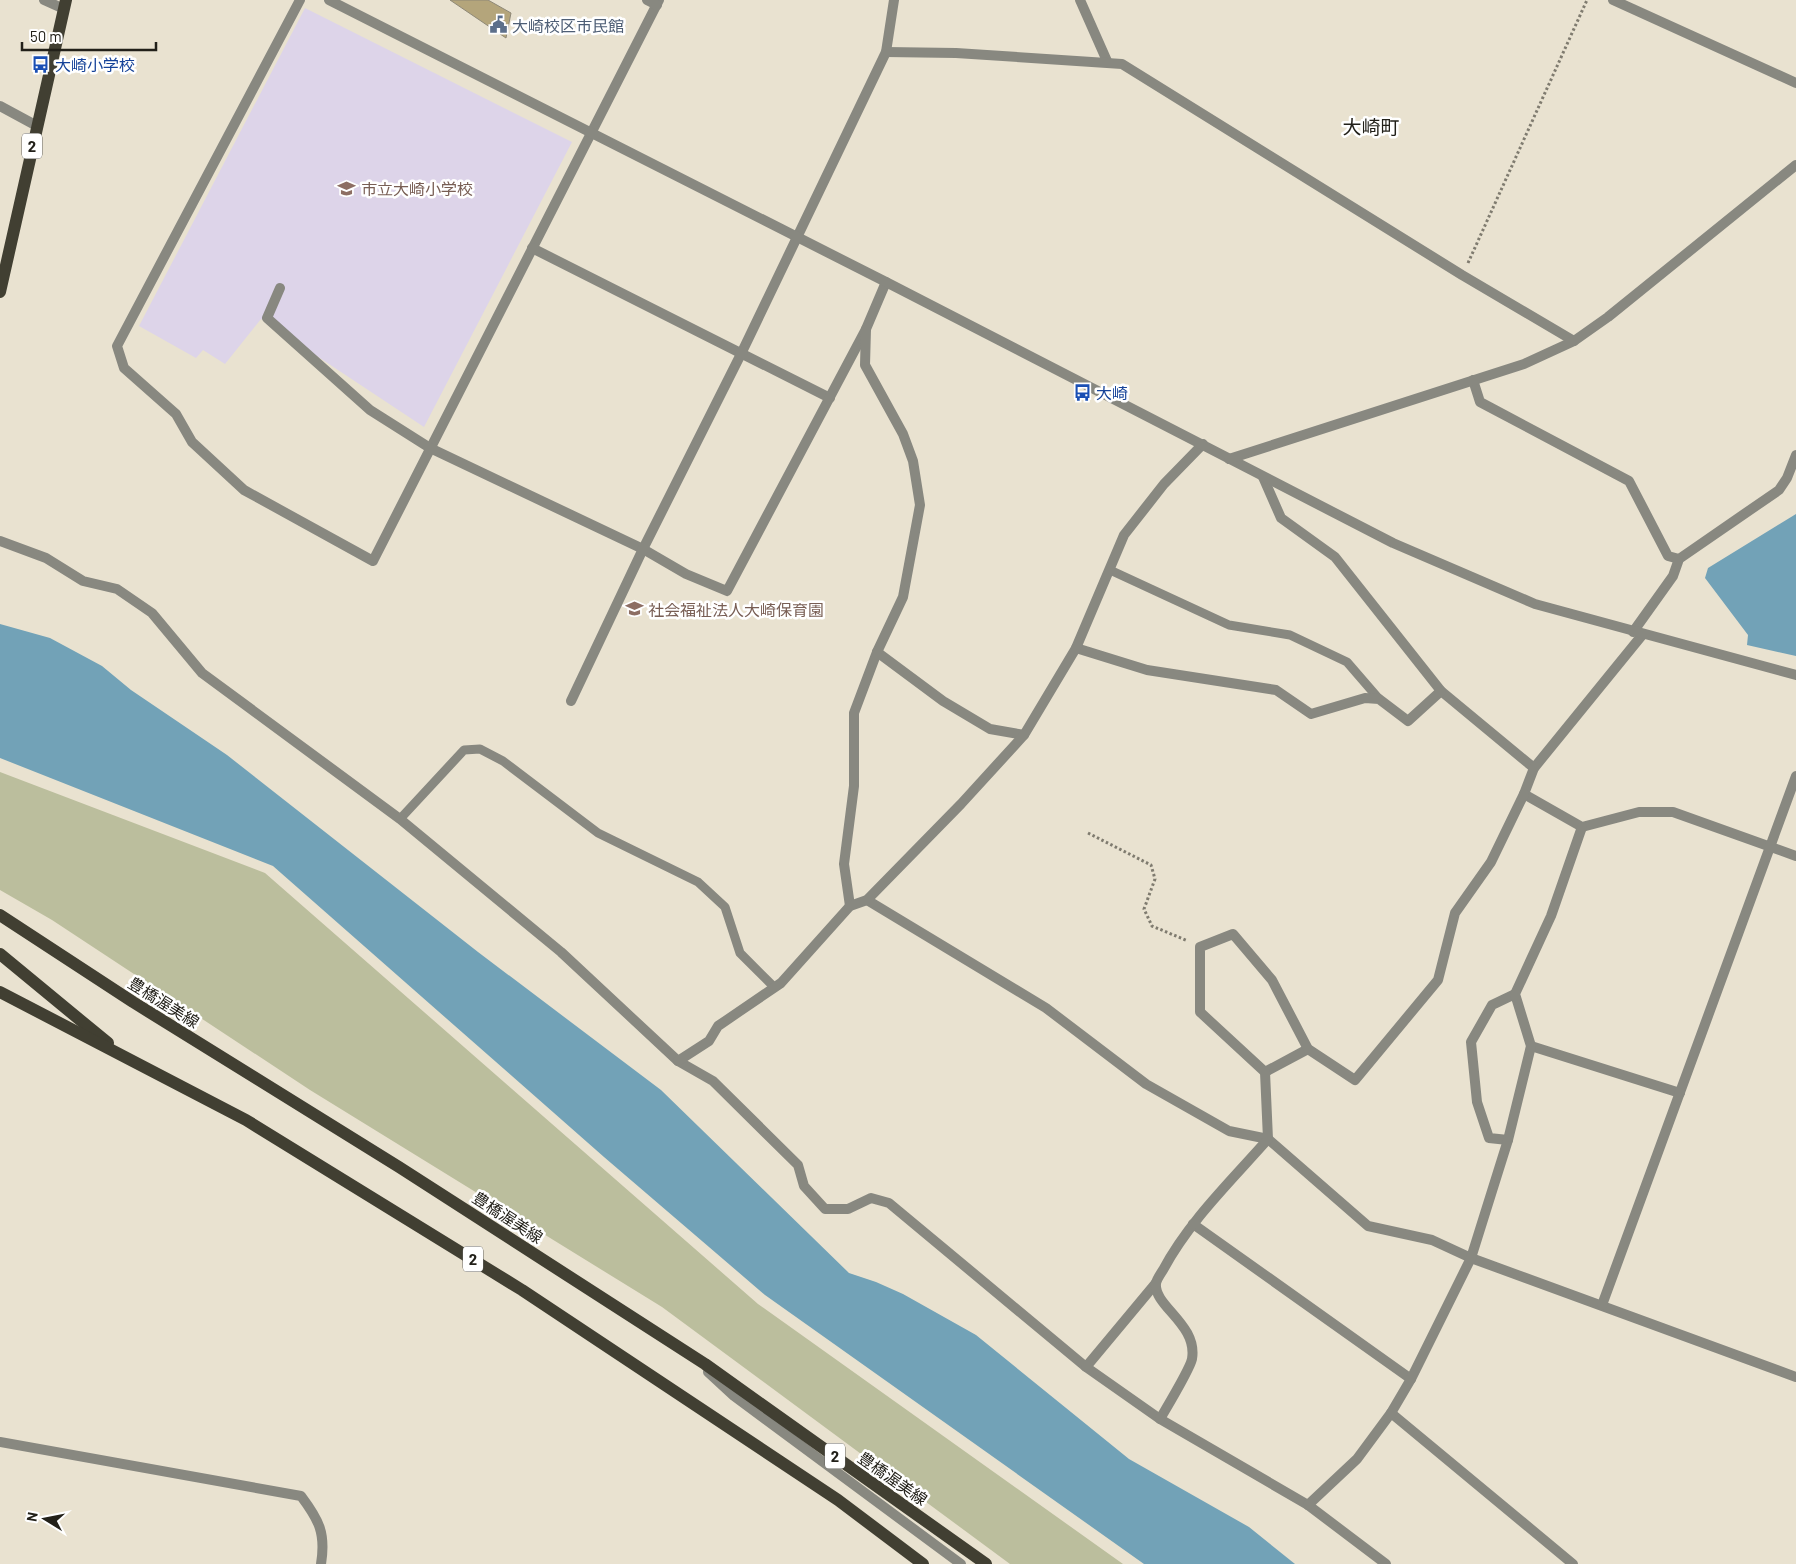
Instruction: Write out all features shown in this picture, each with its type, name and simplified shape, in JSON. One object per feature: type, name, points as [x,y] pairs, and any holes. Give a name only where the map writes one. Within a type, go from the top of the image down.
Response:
[{"type":"main road","name":"2","points":[[0,292],[65,5]]},
{"type":"main road","name":"豊橋渥美線","points":[[0,915],[133,1002],[399,1166],[683,1350],[986,1564]]},
{"type":"main road","points":[[0,954],[126,1057]]},
{"type":"main road","name":"2","points":[[0,992],[246,1120],[522,1290],[838,1500],[924,1564]]},
{"type":"street","points":[[44,0],[65,5]]},
{"type":"street","points":[[300,0],[117,346],[124,368],[176,414],[192,442],[244,490],[373,561],[592,134],[654,2]]},
{"type":"street","points":[[329,0],[886,282],[1393,543],[1526,600],[1638,633],[1796,675]]},
{"type":"street","points":[[571,701],[643,549],[741,354],[886,52],[894,0]]},
{"type":"street","points":[[1080,0],[1107,61]]},
{"type":"street","points":[[1613,0],[1796,83]]},
{"type":"street","points":[[886,52],[956,53],[1107,61],[1122,64],[1462,275],[1574,341]]},
{"type":"street","points":[[0,106],[37,126]]},
{"type":"street","points":[[1229,459],[1524,364],[1574,341],[1616,311],[1796,165]]},
{"type":"street","points":[[532,248],[830,398]]},
{"type":"street","points":[[280,288],[267,318],[370,410],[430,448],[643,549],[686,574],[727,591],[866,329],[886,282]]},
{"type":"street","points":[[850,906],[844,864],[854,786],[854,713],[876,652],[903,597],[920,506],[913,460],[903,434],[865,365],[866,329]]},
{"type":"street","points":[[1473,380],[1480,402],[1629,481],[1668,556],[1679,559]]},
{"type":"street","points":[[678,1061],[709,1040],[718,1026],[774,987],[850,906],[867,900],[961,804],[1024,735],[1076,648],[1124,535],[1164,484],[1203,444]]},
{"type":"street","points":[[1086,1367],[1156,1283],[1168,1261],[1193,1224],[1268,1139],[1265,1072],[1200,1012],[1200,946],[1233,934],[1272,980],[1308,1049],[1355,1080],[1438,980],[1455,912],[1491,862],[1524,794],[1534,768],[1638,633],[1673,576],[1679,559],[1779,490],[1787,478],[1796,455]]},
{"type":"street","points":[[1263,476],[1281,518],[1336,557],[1441,691],[1534,768]]},
{"type":"street","points":[[0,541],[46,558],[82,581],[117,589],[152,613],[202,673],[400,819],[561,952],[678,1061],[713,1081],[798,1165],[804,1186],[825,1209],[848,1208],[871,1198],[889,1203],[1086,1367],[1160,1419],[1308,1505],[1386,1564]]},
{"type":"street","points":[[1076,648],[1147,670],[1276,690],[1311,714],[1364,698],[1379,699],[1408,721],[1441,691]]},
{"type":"street","points":[[876,652],[942,702],[990,729],[1024,735]]},
{"type":"street","points":[[1602,1305],[1796,776]]},
{"type":"street","points":[[1524,794],[1582,827],[1639,812],[1673,812],[1796,856]]},
{"type":"street","points":[[1508,1140],[1489,1138],[1477,1102],[1471,1042],[1492,1005],[1514,994],[1551,916],[1582,827]]},
{"type":"street","points":[[867,900],[1046,1008],[1146,1084],[1229,1131],[1268,1139],[1368,1226],[1432,1240],[1471,1258],[1796,1377]]},
{"type":"street","points":[[1308,1505],[1358,1459],[1390,1413],[1411,1379],[1471,1258],[1508,1140],[1531,1046],[1514,994]]},
{"type":"street","points":[[1531,1046],[1680,1093]]},
{"type":"street","points":[[1265,1072],[1308,1049]]},
{"type":"street","points":[[1193,1224],[1411,1379]]},
{"type":"street","points":[[1156,1283],[1158,1298],[1176,1315],[1189,1336],[1192,1359],[1160,1419]]},
{"type":"street","points":[[683,1350],[734,1396],[961,1564]]},
{"type":"street","points":[[1390,1413],[1573,1564]]},
{"type":"street","points":[[0,1442],[301,1496],[314,1513],[322,1532],[320,1564]]},
{"type":"lane","points":[[1110,570],[1229,625],[1290,635],[1347,662],[1379,699]]},
{"type":"lane","points":[[400,819],[464,750],[480,749],[503,761],[598,833],[698,882],[726,907],[740,953],[774,987]]},
{"type":"path","points":[[1462,275],[1588,0]]},
{"type":"path","points":[[1088,833],[1151,865],[1155,879],[1144,909],[1152,926],[1200,946]]},
{"type":"shaded area","points":[[305,8],[572,142],[424,427],[261,319],[225,364],[203,350],[196,358],[139,326]]},
{"type":"green space","points":[[0,772],[265,873],[758,1304],[1123,1564],[1010,1564],[662,1307],[310,1090],[52,920],[0,890]]},
{"type":"water","points":[[1796,514],[1796,656],[1747,645],[1748,635],[1705,578],[1708,568]]},
{"type":"water","points":[[0,624],[50,638],[102,666],[131,690],[227,755],[478,952],[661,1090],[849,1273],[903,1294],[976,1335],[1129,1459],[1249,1527],[1295,1564],[1144,1564],[765,1295],[604,1157],[273,866],[0,758]]},
{"type":"building","name":"大崎校区市民館","points":[[450,0],[488,0],[511,13],[506,38]]},
{"type":"place","name":"大崎校区市民館","points":[[498,25]]},
{"type":"place","name":"大崎小学校","points":[[41,64]]},
{"type":"place","name":"市立大崎小学校","points":[[347,188]]},
{"type":"place","name":"大崎","points":[[1082,392]]},
{"type":"place","name":"社会福祉法人大崎保育園","points":[[634,609]]},
{"type":"district","name":"大崎町","points":[[1371,126]]}]
